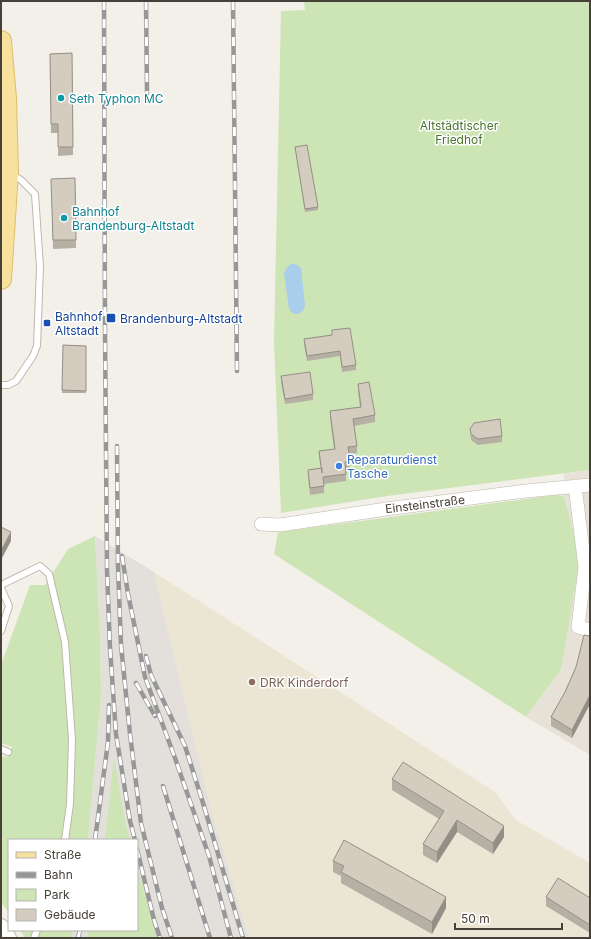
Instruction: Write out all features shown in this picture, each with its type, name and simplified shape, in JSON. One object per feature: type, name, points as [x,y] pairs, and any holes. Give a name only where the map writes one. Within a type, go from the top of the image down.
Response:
[{"type":"main road","points":[[1,41],[6,98],[8,172],[1,279]]},
{"type":"street","name":"Einsteinstraße","points":[[261,524],[280,525],[386,509],[526,491],[590,485]]},
{"type":"street","points":[[575,486],[585,567],[578,627],[590,630]]},
{"type":"street","points":[[1,927],[8,938]]},
{"type":"lane","points":[[1,385],[8,385],[16,381],[33,356],[37,346],[40,275],[35,194],[21,180],[8,172]]},
{"type":"lane","points":[[1,631],[10,606],[1,587],[40,566],[49,574],[65,642],[72,740],[70,804],[65,839]]},
{"type":"lane","points":[[1,749],[8,752]]},
{"type":"shaded area","points":[[590,470],[590,755],[526,717],[561,669],[579,553],[564,496],[564,474]]},
{"type":"shaded area","points":[[95,536],[154,572],[211,809],[249,938],[71,938],[73,931],[138,931],[138,839],[88,839],[101,695],[100,635]]},
{"type":"shaded area","name":"DRK Kinderdorf","points":[[154,572],[495,792],[516,820],[590,863],[590,938],[249,938],[211,809]]},
{"type":"green space","name":"Altstädtischer Friedhof","points":[[304,1],[590,1],[590,470],[387,496],[281,513],[274,342],[281,11],[305,10]]},
{"type":"green space","points":[[556,495],[564,496],[579,553],[578,568],[561,669],[526,717],[274,554],[278,532]]},
{"type":"green space","points":[[95,536],[100,635],[101,695],[88,839],[8,839],[8,911],[1,903],[1,756],[8,757],[12,747],[1,743],[1,665],[30,585],[45,585],[68,549]]},
{"type":"green space","points":[[114,757],[125,822],[130,839],[105,839]]},
{"type":"green space","points":[[138,869],[157,938],[87,938],[89,931],[138,931]]},
{"type":"green space","points":[[21,931],[73,931],[71,938],[25,938]]},
{"type":"water","points":[[291,264],[298,265],[301,269],[305,305],[302,311],[298,314],[291,312],[289,309],[284,273]]},
{"type":"building","name":"Seth Typhon MC","points":[[72,53],[73,147],[58,147],[58,124],[51,124],[50,54]]},
{"type":"building","points":[[307,145],[318,207],[305,209],[295,147]]},
{"type":"building","name":"Bahnhof Brandenburg-Altstadt","points":[[75,178],[76,240],[53,240],[51,179]]},
{"type":"building","points":[[350,328],[356,365],[342,367],[340,351],[307,356],[304,339],[332,335],[332,330]]},
{"type":"building","points":[[63,345],[86,346],[86,391],[62,390]]},
{"type":"building","points":[[310,372],[313,394],[285,399],[281,376]]},
{"type":"building","points":[[369,382],[375,415],[353,419],[357,446],[348,447],[350,461],[345,462],[346,474],[323,477],[324,486],[310,488],[308,470],[321,468],[319,451],[335,449],[330,411],[361,407],[358,384]]},
{"type":"building","points":[[500,419],[502,436],[478,439],[471,434],[470,429],[474,423]]},
{"type":"building","points":[[1,527],[11,532],[1,551]]},
{"type":"building","points":[[584,635],[590,636],[590,695],[572,730],[551,717],[565,692],[576,667]]},
{"type":"building","points":[[403,762],[504,826],[493,843],[457,820],[437,852],[423,844],[444,811],[392,779]]},
{"type":"building","points":[[344,840],[446,897],[432,922],[341,872],[344,866],[333,861]]},
{"type":"building","points":[[558,878],[590,898],[590,925],[546,897]]},
{"type":"railway","points":[[104,1],[107,570],[110,648],[116,734],[130,821],[135,839]]},
{"type":"railway","points":[[146,1],[147,93]]},
{"type":"railway","points":[[233,1],[237,371]]},
{"type":"railway","points":[[117,446],[118,566],[121,645],[130,734],[141,823],[162,908],[172,938]]},
{"type":"railway","points":[[122,556],[128,594],[145,677],[209,856],[231,938]]},
{"type":"railway","points":[[146,656],[151,675],[185,746],[243,938]]},
{"type":"railway","points":[[136,683],[155,716]]},
{"type":"railway","points":[[95,839],[108,742],[109,705]]},
{"type":"railway","points":[[163,786],[210,938]]},
{"type":"railway","points":[[138,853],[154,920],[160,938]]},
{"type":"railway","points":[[78,938],[80,931]]},
{"type":"place","name":"Seth Typhon MC","points":[[61,98]]},
{"type":"place","name":"Bahnhof Brandenburg-Altstadt","points":[[64,218]]},
{"type":"place","name":"Brandenburg-Altstadt","points":[[111,318]]},
{"type":"place","name":"Bahnhof Altstadt","points":[[47,323]]},
{"type":"place","name":"Reparaturdienst Tasche","points":[[339,466]]},
{"type":"place","name":"DRK Kinderdorf","points":[[252,682]]}]
